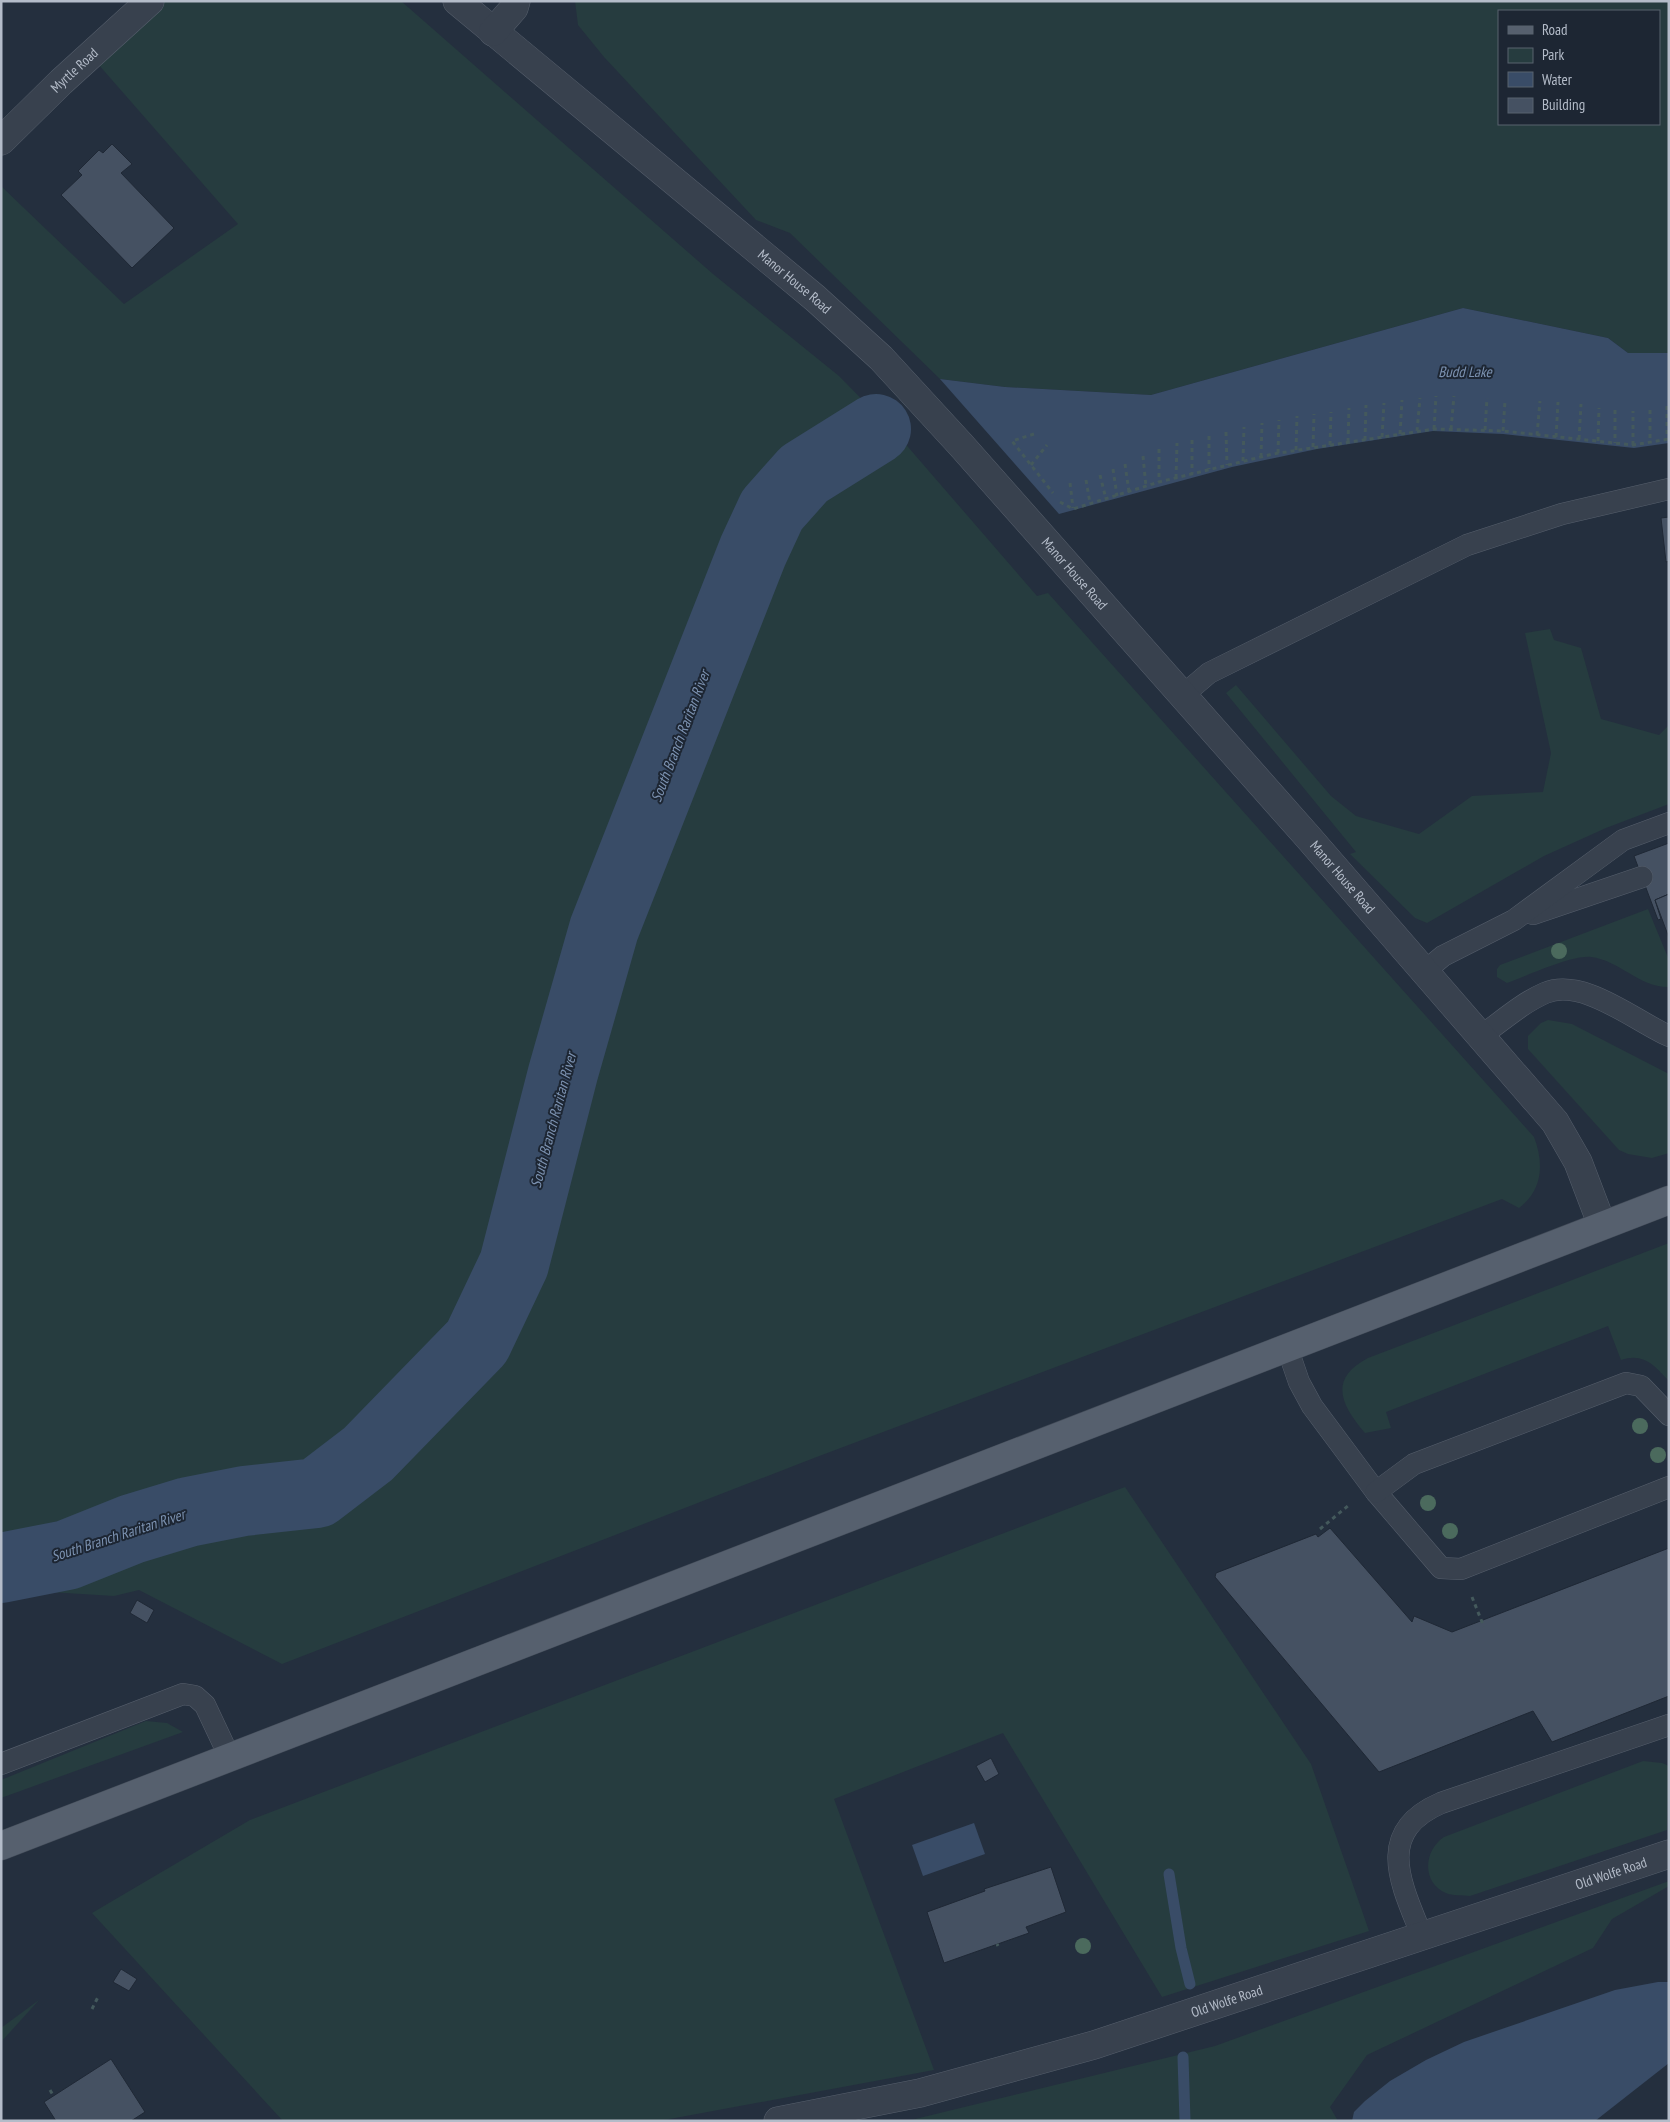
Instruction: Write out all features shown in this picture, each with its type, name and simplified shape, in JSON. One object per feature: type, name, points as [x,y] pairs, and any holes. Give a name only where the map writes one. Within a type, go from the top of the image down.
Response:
[{"type":"main road","points":[[1,1846],[229,1756],[1669,1200]]},
{"type":"street","name":"Myrtle Road","points":[[1,141],[61,82],[150,1]]},
{"type":"street","name":"Manor House Road","points":[[457,1],[786,274],[850,329],[916,394],[1482,1036],[1554,1122],[1567,1140],[1578,1162],[1602,1225]]},
{"type":"street","points":[[493,32],[514,8],[516,1]]},
{"type":"street","name":"Old Wolfe Road","points":[[778,2121],[920,2093],[1094,2045],[1669,1854]]},
{"type":"lane","points":[[1182,696],[1209,673],[1467,545],[1562,514],[1669,489]]},
{"type":"lane","points":[[1514,920],[1623,840],[1669,823]]},
{"type":"lane","points":[[1425,971],[1443,956],[1514,920],[1642,877]]},
{"type":"lane","points":[[1482,1036],[1524,1006],[1546,993],[1558,990],[1584,992],[1669,1036]]},
{"type":"lane","points":[[1287,1347],[1300,1382],[1312,1406],[1376,1492],[1441,1568],[1454,1570],[1669,1487]]},
{"type":"lane","points":[[1376,1492],[1414,1464],[1626,1383],[1641,1386],[1669,1415]]},
{"type":"lane","points":[[1,1764],[183,1694],[195,1696],[205,1704],[229,1756]]},
{"type":"lane","points":[[1422,1936],[1400,1880],[1398,1861],[1402,1837],[1416,1817],[1441,1803],[1669,1725]]},
{"type":"path","points":[[1434,428],[1436,396]]},
{"type":"path","points":[[1451,429],[1454,396]]},
{"type":"path","points":[[1417,431],[1420,398]]},
{"type":"path","points":[[1485,430],[1487,398]]},
{"type":"path","points":[[1400,434],[1402,400]]},
{"type":"path","points":[[1503,431],[1505,401]]},
{"type":"path","points":[[1537,435],[1540,401]]},
{"type":"path","points":[[1556,437],[1558,402]]},
{"type":"path","points":[[1382,437],[1384,403]]},
{"type":"path","points":[[1579,439],[1581,404]]},
{"type":"path","points":[[1365,440],[1366,405]]},
{"type":"path","points":[[1034,434],[1012,442],[1060,502],[1073,509],[1159,482],[1278,453],[1434,428],[1503,431],[1632,445],[1668,439],[1667,406]]},
{"type":"path","points":[[1348,442],[1349,408]]},
{"type":"path","points":[[1598,441],[1599,408]]},
{"type":"path","points":[[1615,410],[1615,443]]},
{"type":"path","points":[[1650,410],[1650,442]]},
{"type":"path","points":[[1632,445],[1633,411]]},
{"type":"path","points":[[1330,445],[1331,412]]},
{"type":"path","points":[[1313,447],[1314,414]]},
{"type":"path","points":[[1296,416],[1296,450]]},
{"type":"path","points":[[1278,453],[1279,420]]},
{"type":"path","points":[[1261,457],[1262,423]]},
{"type":"path","points":[[1243,461],[1244,427]]},
{"type":"path","points":[[1226,432],[1227,465]]},
{"type":"path","points":[[1209,436],[1209,469]]},
{"type":"path","points":[[1192,440],[1192,474]]},
{"type":"path","points":[[1176,478],[1177,443]]},
{"type":"path","points":[[1031,465],[1047,445]]},
{"type":"path","points":[[1159,448],[1159,482]]},
{"type":"path","points":[[1143,456],[1146,487]]},
{"type":"path","points":[[1125,464],[1129,492]]},
{"type":"path","points":[[1113,469],[1117,496]]},
{"type":"path","points":[[1100,475],[1106,499]]},
{"type":"path","points":[[1086,480],[1090,504]]},
{"type":"path","points":[[1070,483],[1073,509]]},
{"type":"path","points":[[92,2009],[98,1997]]},
{"type":"path","points":[[50,2090],[53,2095]]},
{"type":"green space","points":[[163,1],[401,1],[713,274],[839,376],[902,440],[1037,596],[1048,593],[1534,1137],[1540,1166],[1537,1184],[1527,1201],[1519,1208],[1502,1199],[814,1458],[282,1664],[139,1590],[114,1596],[1,1589],[1,186],[124,304],[238,224],[98,64]]},
{"type":"green space","points":[[575,1],[1669,1],[1669,353],[1628,353],[1608,338],[1463,308],[1151,395],[1005,387],[940,379],[790,233],[756,220],[604,57],[578,25]]},
{"type":"green space","points":[[1550,629],[1554,640],[1581,648],[1601,719],[1659,735],[1669,725],[1669,804],[1606,828],[1544,856],[1427,923],[1415,918],[1350,854],[1356,852],[1226,693],[1236,685],[1331,796],[1356,816],[1419,834],[1472,796],[1543,792],[1551,753],[1525,633]]},
{"type":"green space","points":[[1648,909],[1669,960],[1669,987],[1649,983],[1611,963],[1591,957],[1572,959],[1507,983],[1497,977],[1497,969],[1500,965]]},
{"type":"green space","points":[[1548,1020],[1572,1024],[1669,1074],[1669,1153],[1652,1158],[1628,1154],[1619,1150],[1528,1049],[1528,1036],[1541,1023]]},
{"type":"green space","points":[[1669,1243],[1669,1381],[1654,1366],[1643,1359],[1629,1358],[1621,1360],[1608,1326],[1386,1412],[1391,1428],[1365,1433],[1345,1403],[1342,1393],[1347,1375],[1355,1366],[1368,1358]]},
{"type":"green space","points":[[1125,1487],[1311,1764],[1369,1931],[1162,1997],[1003,1733],[834,1799],[934,2070],[659,2121],[283,2121],[92,1913],[250,1820]]},
{"type":"green space","points":[[146,1721],[167,1723],[183,1732],[1,1798],[1,1780]]},
{"type":"green space","points":[[1643,1761],[1662,1763],[1669,1766],[1667,1830],[1470,1896],[1448,1894],[1438,1888],[1429,1875],[1428,1866],[1432,1850],[1444,1837]]},
{"type":"green space","points":[[1669,1881],[1669,1886],[1612,1919],[1593,1948],[1367,2055],[1330,2107],[1338,2121],[907,2121],[1215,2046]]},
{"type":"green space","points":[[39,2000],[1,2042],[1,2028]]},
{"type":"water","name":"Budd Lake","points":[[1463,308],[1608,338],[1628,353],[1669,353],[1669,443],[1634,448],[1503,434],[1433,431],[1317,449],[1232,467],[1059,514],[940,379],[1005,387],[1151,395]]},
{"type":"water","points":[[974,1823],[985,1854],[923,1876],[912,1845]]},
{"type":"water","points":[[1658,1982],[1669,1982],[1669,2063],[1595,2121],[1352,2121],[1354,2112],[1390,2081],[1426,2060],[1464,2042],[1615,1990]]},
{"type":"building","points":[[112,144],[132,164],[121,173],[174,228],[132,268],[61,195],[82,175],[78,171],[99,150],[103,153]]},
{"type":"building","points":[[1669,517],[1669,561],[1666,562],[1661,518]]},
{"type":"building","points":[[1669,843],[1669,894],[1655,900],[1661,919],[1658,920],[1634,856]]},
{"type":"building","points":[[1669,894],[1669,938],[1655,900]]},
{"type":"building","points":[[1330,1528],[1412,1622],[1414,1616],[1452,1632],[1669,1548],[1669,1696],[1552,1742],[1533,1711],[1379,1772],[1215,1577],[1216,1573],[1316,1534],[1318,1537]]},
{"type":"building","points":[[137,1600],[154,1610],[147,1623],[130,1613]]},
{"type":"building","points":[[991,1758],[999,1774],[985,1782],[976,1766]]},
{"type":"building","points":[[1051,1867],[1066,1912],[1026,1927],[1029,1933],[944,1963],[927,1912],[985,1891],[984,1889]]},
{"type":"building","points":[[121,1969],[137,1979],[129,1991],[113,1982]]},
{"type":"building","points":[[111,2059],[145,2112],[131,2121],[56,2121],[44,2102]]},
{"type":"waterway","name":"South Branch Raritan River","points":[[1,1568],[67,1555],[132,1529],[188,1512],[244,1501],[317,1493],[368,1454],[477,1342],[514,1264],[563,1073],[604,929],[753,551],[772,510],[804,474],[876,429]]},
{"type":"waterway","points":[[1169,1874],[1181,1948],[1190,1984]]},
{"type":"waterway","points":[[1183,2057],[1185,2121]]}]
